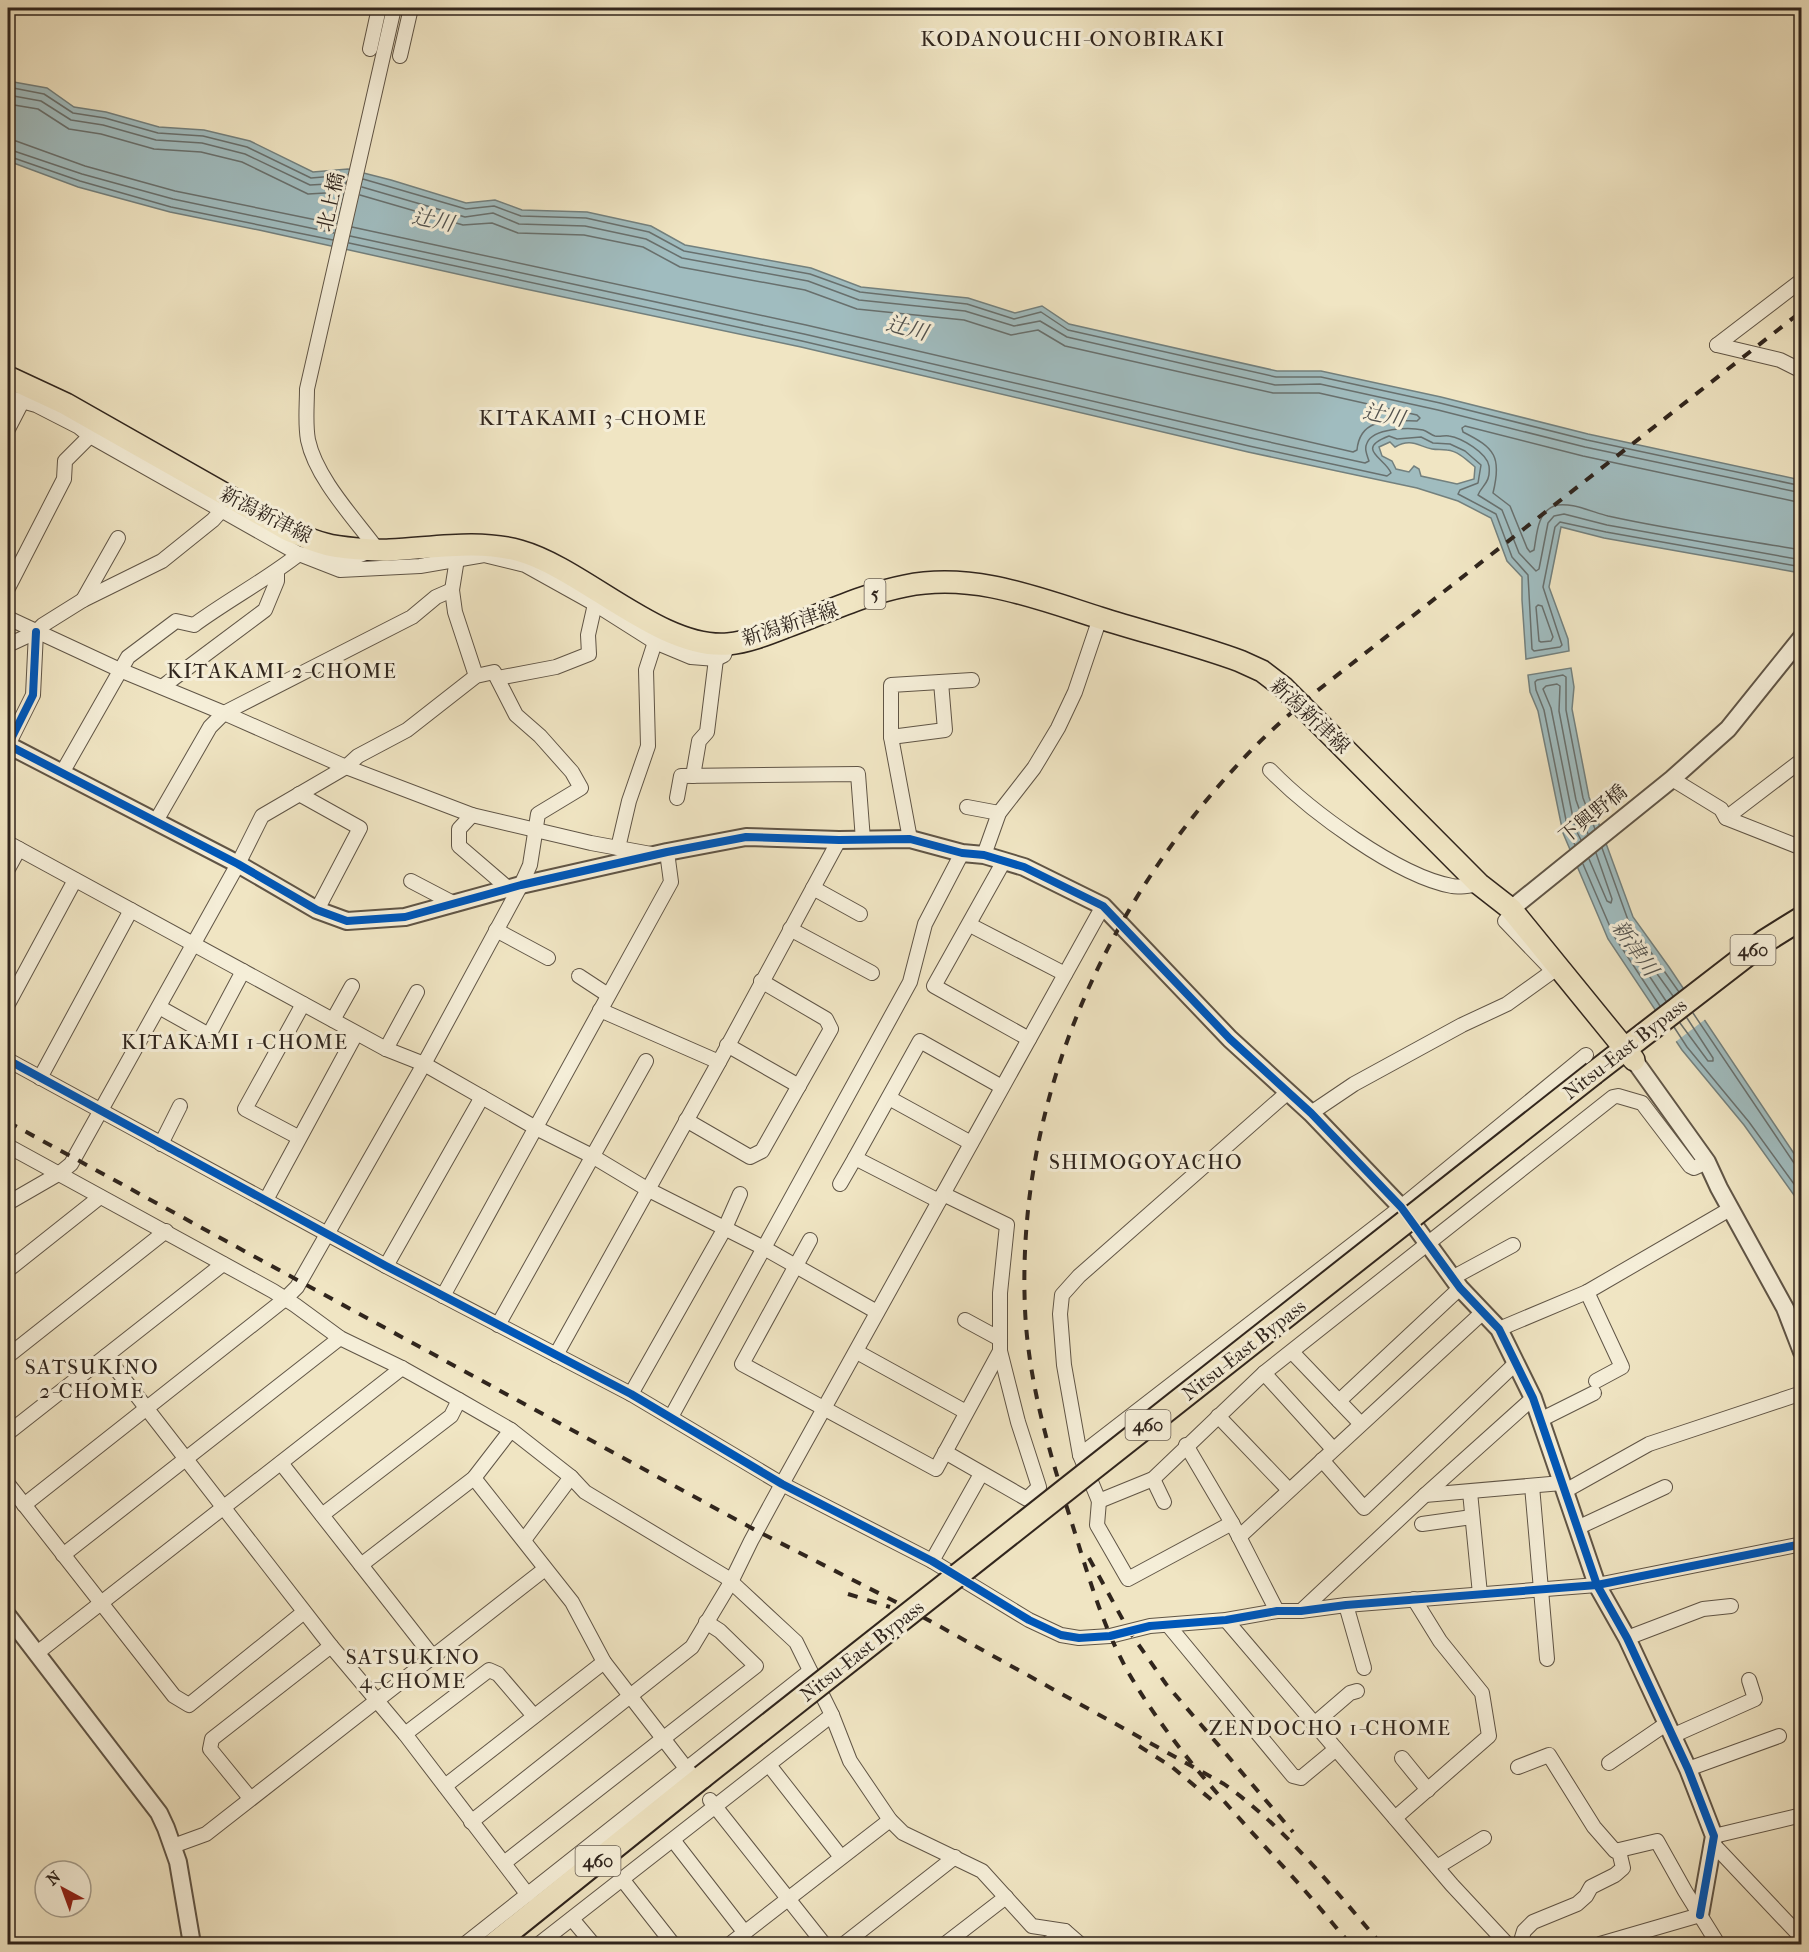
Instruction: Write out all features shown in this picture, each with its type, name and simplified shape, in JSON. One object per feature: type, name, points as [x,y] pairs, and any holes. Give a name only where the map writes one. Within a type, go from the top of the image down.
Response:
[{"type":"highway","name":"Nitsu-East Bypass","points":[[1711,991],[1766,941],[1802,918]]},
{"type":"highway","name":"460","points":[[1638,1047],[1711,991],[1802,935]]},
{"type":"highway","name":"Nitsu-East Bypass","points":[[494,1944],[702,1785],[1595,1071],[1638,1047]]},
{"type":"highway","name":"Nitsu-East Bypass","points":[[514,1944],[702,1785]]},
{"type":"main road","name":"新潟新津線","points":[[13,389],[66,404],[288,530],[327,545],[382,550],[495,545],[522,551],[552,565],[656,624],[722,651],[887,591],[935,582],[988,585],[1044,599],[1214,651],[1262,671],[1307,709],[1479,884],[1513,911],[1638,1047]]},
{"type":"street","points":[[370,49],[379,8]]},
{"type":"street","name":"北上橋","points":[[382,550],[319,470],[309,442],[306,421],[307,389],[394,8]]},
{"type":"street","points":[[400,56],[411,8]]},
{"type":"street","points":[[1802,280],[1717,345],[1780,360],[1802,371]]},
{"type":"street","points":[[8,429],[13,389],[36,405],[79,427],[90,436],[221,511],[299,554],[340,570],[420,566],[484,555],[525,565],[595,604],[655,642],[691,657],[722,651],[707,732],[699,741],[693,776]]},
{"type":"street","points":[[8,588],[64,479],[65,461],[90,436]]},
{"type":"street","points":[[8,645],[36,632],[43,625],[83,600],[162,561],[221,511]]},
{"type":"street","points":[[83,600],[118,538]]},
{"type":"street","points":[[62,773],[129,657],[176,621],[194,625],[234,596],[277,572],[299,554],[349,559],[382,550],[457,559]]},
{"type":"street","points":[[457,559],[452,590],[455,612],[476,676]]},
{"type":"street","points":[[162,687],[265,610],[277,581],[277,572]]},
{"type":"street","points":[[156,821],[210,727],[225,713],[411,616],[435,597],[452,590]]},
{"type":"street","points":[[498,678],[556,667],[589,654],[588,635],[595,604]]},
{"type":"street","points":[[8,618],[120,670],[346,766],[472,815],[618,848],[661,853]]},
{"type":"street","points":[[984,855],[999,813],[1034,768],[1058,728],[1075,692],[1100,618]]},
{"type":"street","points":[[36,632],[33,695],[8,745],[238,864],[317,910],[347,921],[405,917],[515,887],[661,853],[746,837],[839,840],[910,839],[962,853],[984,855],[1024,867],[1103,906],[1230,1039],[1311,1113],[1401,1207],[1456,1283],[1499,1329],[1533,1398],[1597,1585],[1627,1638],[1688,1769],[1714,1841],[1802,1938]]},
{"type":"street","name":"下興野橋","points":[[1513,911],[1565,864],[1672,779],[1728,729],[1799,641]]},
{"type":"street","points":[[618,848],[648,746],[646,670],[655,642]]},
{"type":"street","points":[[8,1203],[60,1173],[71,1164],[238,864],[262,816],[346,766],[358,756],[407,730],[476,676],[494,672],[516,714],[540,736],[572,772],[581,788],[538,814],[530,865],[515,887],[496,930],[424,1064],[301,1282],[285,1299],[24,1505]]},
{"type":"street","points":[[910,839],[891,737],[891,685],[972,680]]},
{"type":"street","points":[[891,737],[945,730],[941,682]]},
{"type":"street","points":[[1726,818],[1802,760]]},
{"type":"street","points":[[1270,770],[1292,792],[1347,832],[1421,878],[1454,887],[1479,884]]},
{"type":"street","points":[[676,798],[681,776],[858,774],[863,840]]},
{"type":"street","points":[[1672,779],[1721,809],[1726,818],[1802,848]]},
{"type":"street","points":[[300,794],[360,828],[317,910]]},
{"type":"street","points":[[967,807],[999,813]]},
{"type":"street","points":[[472,815],[459,829],[459,846],[515,887]]},
{"type":"street","points":[[556,1355],[839,840]]},
{"type":"street","points":[[8,869],[13,846],[356,1034],[424,1064],[647,1189],[764,1248],[877,1312]]},
{"type":"street","points":[[443,1296],[671,882],[661,853]]},
{"type":"street","points":[[671,1417],[910,982],[925,924],[962,853]]},
{"type":"street","points":[[1004,861],[934,986],[1029,1039]]},
{"type":"street","points":[[8,1004],[75,880]]},
{"type":"street","points":[[411,881],[455,904]]},
{"type":"street","points":[[813,888],[860,914]]},
{"type":"street","points":[[471,1822],[692,1647],[732,1582],[782,1484],[1103,906]]},
{"type":"street","points":[[40,1078],[131,910]]},
{"type":"street","points":[[1311,1113],[1354,1084],[1462,1025],[1507,1004],[1553,971],[1505,921],[1513,911]]},
{"type":"street","points":[[970,925],[1065,974]]},
{"type":"street","points":[[790,929],[872,973]]},
{"type":"street","points":[[496,930],[548,958]]},
{"type":"street","points":[[159,1007],[209,1035],[243,971]]},
{"type":"street","points":[[579,976],[608,995]]},
{"type":"street","points":[[686,1120],[750,1157],[762,1151],[831,1029],[826,1019],[761,981]]},
{"type":"street","points":[[333,1020],[352,986]]},
{"type":"street","points":[[386,1049],[417,992]]},
{"type":"street","points":[[298,1137],[245,1109],[303,1004]]},
{"type":"street","points":[[600,1010],[719,1062]]},
{"type":"street","points":[[266,1200],[298,1137],[356,1034]]},
{"type":"street","points":[[840,1184],[920,1041],[1002,1087]]},
{"type":"street","points":[[727,1045],[799,1086]]},
{"type":"street","points":[[1638,1047],[1707,1162],[1730,1209],[1785,1308],[1802,1352]]},
{"type":"street","points":[[8,1060],[386,1266],[631,1394],[782,1484],[932,1561],[1029,1620],[1061,1635],[1079,1638],[1110,1636],[1150,1626],[1226,1620],[1277,1611],[1301,1611],[1414,1599],[1597,1585],[1802,1544]]},
{"type":"street","points":[[498,1325],[646,1061]]},
{"type":"street","points":[[1080,1455],[1401,1207],[1595,1071]]},
{"type":"street","points":[[1232,1523],[1128,1579],[1097,1525],[1099,1501],[1080,1455],[1064,1365],[1060,1314],[1062,1295],[1079,1276],[1287,1093]]},
{"type":"street","points":[[1099,1501],[1153,1479],[1264,1373],[1612,1097],[1618,1095],[1642,1103],[1690,1166],[1694,1168],[1707,1162]]},
{"type":"street","points":[[386,1266],[482,1097]]},
{"type":"street","points":[[889,1098],[971,1143]]},
{"type":"street","points":[[161,1144],[180,1106]]},
{"type":"street","points":[[8,1146],[285,1299],[340,1338],[402,1368],[511,1430],[572,1477],[585,1492],[726,1577],[796,1642],[832,1715],[850,1761],[890,1820],[903,1833],[982,1871],[1032,1926],[1065,1930],[1080,1944]]},
{"type":"street","points":[[855,1158],[941,1198],[1007,1225],[1000,1293],[1000,1345],[1018,1422],[1039,1486],[1027,1499],[945,1452]]},
{"type":"street","points":[[631,1394],[725,1228],[740,1194]]},
{"type":"street","points":[[8,1270],[100,1197]]},
{"type":"street","points":[[1499,1329],[1587,1292],[1730,1209]]},
{"type":"street","points":[[8,1356],[166,1232]]},
{"type":"street","points":[[810,1240],[742,1364],[936,1469],[1000,1345]]},
{"type":"street","points":[[1339,1401],[1456,1283],[1513,1245]]},
{"type":"street","points":[[8,1433],[224,1264]]},
{"type":"street","points":[[1540,1420],[1595,1387],[1622,1367],[1587,1292]]},
{"type":"street","points":[[1239,1536],[1482,1313]]},
{"type":"street","points":[[965,1320],[1000,1345]]},
{"type":"street","points":[[63,1555],[340,1338]]},
{"type":"street","points":[[857,1352],[966,1412]]},
{"type":"street","points":[[1292,1352],[1360,1423]]},
{"type":"street","points":[[106,1356],[304,1612],[405,1734],[528,1895]]},
{"type":"street","points":[[1322,1460],[1364,1508],[1516,1363]]},
{"type":"street","points":[[37,1653],[402,1368]]},
{"type":"street","points":[[1264,1373],[1333,1449]]},
{"type":"street","points":[[1425,1495],[1532,1486],[1564,1487],[1649,1444],[1802,1393]]},
{"type":"street","points":[[1301,1611],[1533,1398]]},
{"type":"street","points":[[322,1515],[451,1416],[459,1400]]},
{"type":"street","points":[[1218,1416],[1288,1489]]},
{"type":"street","points":[[361,1565],[474,1478],[511,1430]]},
{"type":"street","points":[[1186,1445],[1232,1523],[1277,1611]]},
{"type":"street","points":[[281,1463],[433,1657]]},
{"type":"street","points":[[932,1561],[981,1474]]},
{"type":"street","points":[[524,1540],[572,1477]]},
{"type":"street","points":[[474,1478],[572,1602],[604,1662],[824,1944]]},
{"type":"street","points":[[1153,1479],[1164,1502]]},
{"type":"street","points":[[8,1484],[174,1696],[189,1705],[304,1612]]},
{"type":"street","points":[[1532,1486],[1547,1659]]},
{"type":"street","points":[[1577,1528],[1665,1487]]},
{"type":"street","points":[[1470,1492],[1480,1594]]},
{"type":"street","points":[[1422,1524],[1472,1517]]},
{"type":"street","points":[[173,1846],[206,1834],[545,1569]]},
{"type":"street","points":[[1395,1818],[1490,1736],[1482,1693],[1440,1641],[1414,1599]]},
{"type":"street","points":[[1346,1605],[1364,1668]]},
{"type":"street","points":[[1627,1638],[1703,1609],[1731,1606]]},
{"type":"street","points":[[8,1616],[159,1813],[178,1862],[192,1944]]},
{"type":"street","points":[[1226,1620],[1437,1867],[1507,1944]]},
{"type":"street","points":[[504,1863],[756,1666],[720,1631],[706,1622]]},
{"type":"street","points":[[1168,1625],[1293,1776],[1301,1778],[1336,1749]]},
{"type":"street","points":[[250,1798],[210,1749],[212,1739],[331,1646]]},
{"type":"street","points":[[445,1786],[604,1662]]},
{"type":"street","points":[[405,1734],[489,1670],[498,1674],[534,1716]]},
{"type":"street","points":[[465,1944],[528,1895],[702,1785],[810,1671]]},
{"type":"street","points":[[1609,1763],[1669,1730],[1755,1699],[1749,1680]]},
{"type":"street","points":[[1314,1724],[1350,1693],[1357,1691]]},
{"type":"street","points":[[539,1944],[673,1840],[702,1785],[769,1765],[832,1715]]},
{"type":"street","points":[[1688,1769],[1779,1736]]},
{"type":"street","points":[[1518,1767],[1550,1755],[1594,1827],[1615,1851],[1657,1841],[1684,1892],[1718,1944]]},
{"type":"street","points":[[1402,1758],[1428,1790]]},
{"type":"street","points":[[769,1765],[842,1857]]},
{"type":"street","points":[[1714,1841],[1802,1815]]},
{"type":"street","points":[[730,1944],[890,1820]]},
{"type":"street","points":[[1437,1867],[1484,1838]]},
{"type":"street","points":[[673,1840],[745,1933]]},
{"type":"street","points":[[1700,1916],[1714,1841]]},
{"type":"street","points":[[1520,1944],[1524,1930],[1533,1922],[1577,1904],[1586,1896],[1591,1887],[1616,1875],[1623,1868],[1619,1851]]},
{"type":"street","points":[[844,1944],[955,1857]]},
{"type":"street","points":[[622,1880],[673,1944]]},
{"type":"street","points":[[945,1944],[1006,1897]]},
{"type":"street","points":[[1600,1944],[1700,1916]]},
{"type":"street","points":[[572,1918],[593,1944]]},
{"type":"street","points":[[1047,1944],[1065,1930]]},
{"type":"water","name":"辻川","points":[[8,81],[47,88],[74,107],[106,112],[159,127],[204,130],[250,141],[313,172],[348,169],[466,203],[495,200],[522,210],[587,212],[651,226],[685,245],[811,268],[861,287],[968,298],[1015,313],[1042,306],[1069,324],[1277,371],[1321,371],[1441,397],[1588,434],[1801,480],[1801,573],[1604,538],[1561,527],[1549,587],[1568,639],[1569,651],[1526,659],[1522,577],[1507,561],[1491,518],[1458,501],[1417,488],[1248,452],[801,347],[170,212],[78,187],[8,161]],"holes":[[[1390,442],[1395,447],[1410,443],[1455,452],[1475,467],[1474,479],[1457,484],[1421,476],[1419,469],[1414,466],[1409,472],[1396,469],[1392,461],[1382,456],[1379,447]]]},
{"type":"water","name":"新津川","points":[[1571,668],[1574,687],[1572,709],[1589,797],[1633,917],[1801,1164],[1801,1205],[1744,1125],[1682,1050],[1608,939],[1563,833],[1538,711],[1530,692],[1528,675]]},
{"type":"pier","points":[[1687,988],[1707,1018],[1674,1043],[1654,1013]]},
{"type":"railway","points":[[1350,1944],[1207,1782],[1165,1728],[1127,1670],[1094,1594],[1047,1439],[1035,1387],[1027,1335],[1026,1233],[1036,1157],[1053,1084],[1078,1013],[1110,944],[1149,879],[1193,817],[1243,759],[1317,691],[1802,311]]},
{"type":"railway","points":[[8,1122],[757,1531],[894,1601],[1224,1784],[1247,1801],[1288,1839],[1381,1944]]},
{"type":"railway","points":[[1089,1558],[1129,1631],[1166,1684],[1293,1832]]},
{"type":"railway","points":[[848,1594],[890,1607]]},
{"type":"railway","points":[[1139,1746],[1172,1767],[1213,1801]]},
{"type":"cycle path","points":[[36,632],[33,695],[8,745],[238,864],[317,910],[347,921],[405,917],[521,885],[667,852],[746,837],[839,840],[910,839],[962,853],[984,855],[1024,867],[1103,906],[1230,1039],[1311,1113],[1401,1207],[1460,1288],[1499,1329],[1533,1398],[1597,1585],[1627,1638],[1688,1769],[1714,1836],[1700,1915]]},
{"type":"cycle path","points":[[8,1060],[386,1266],[631,1394],[782,1484],[932,1561],[1029,1620],[1061,1635],[1079,1638],[1110,1636],[1150,1626],[1226,1620],[1277,1611],[1301,1611],[1346,1605],[1597,1585],[1802,1544]]},
{"type":"district","name":"KODANOUCHI-ONOBIRAKI","points":[[1073,39]]},
{"type":"district","name":"KITAKAMI 3-CHOME","points":[[593,418]]},
{"type":"district","name":"KITAKAMI 2-CHOME","points":[[282,671]]},
{"type":"district","name":"KITAKAMI 1-CHOME","points":[[235,1042]]},
{"type":"district","name":"SHIMOGOYACHO","points":[[1146,1162]]},
{"type":"district","name":"SATSUKINO 2-CHOME","points":[[92,1379]]},
{"type":"district","name":"SATSUKINO 4-CHOME","points":[[413,1669]]},
{"type":"district","name":"ZENDOCHO 1-CHOME","points":[[1330,1728]]}]
